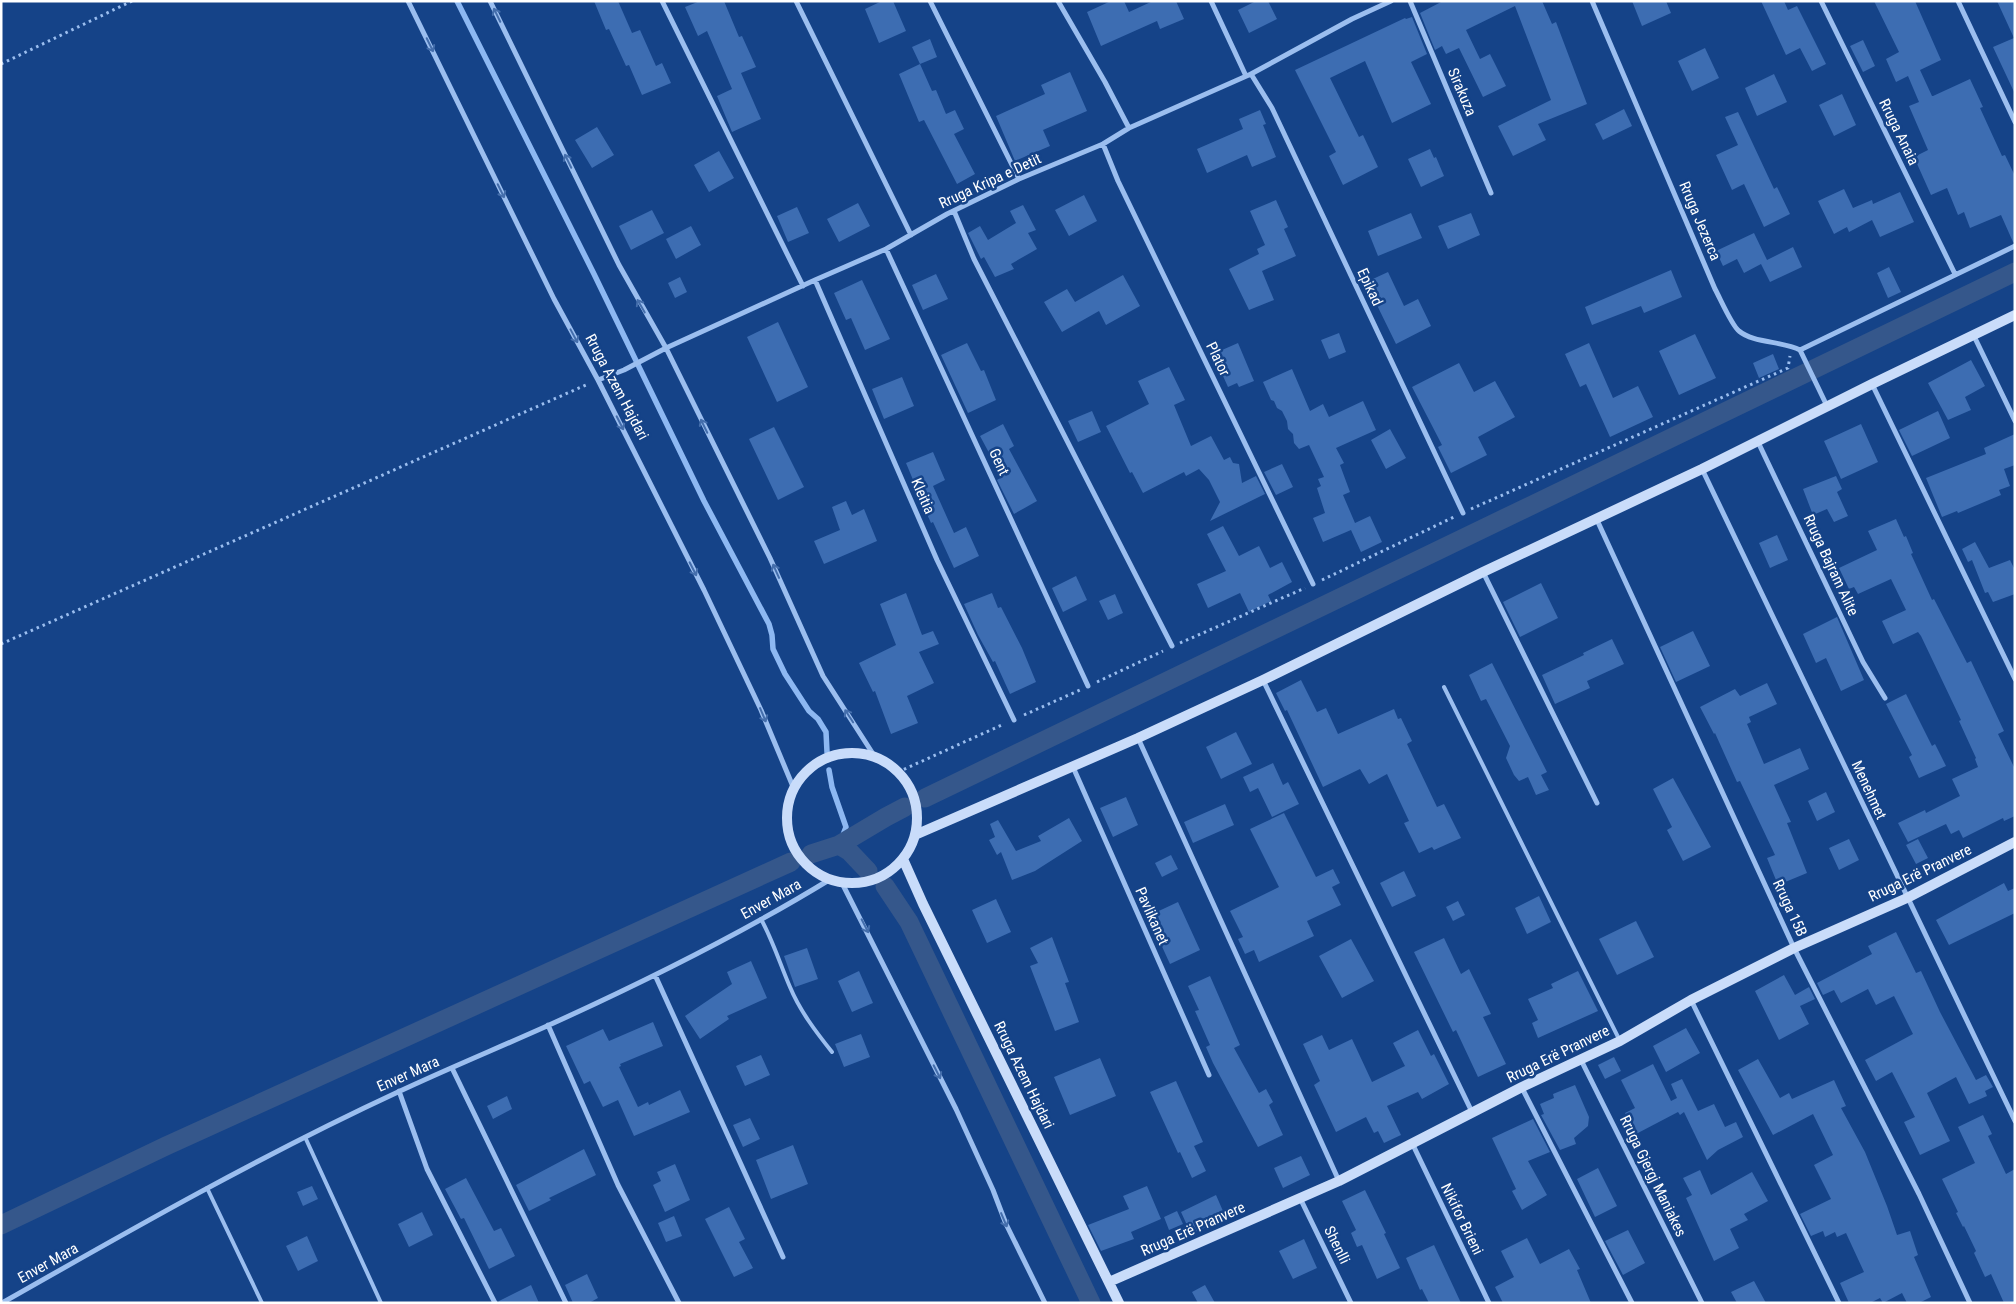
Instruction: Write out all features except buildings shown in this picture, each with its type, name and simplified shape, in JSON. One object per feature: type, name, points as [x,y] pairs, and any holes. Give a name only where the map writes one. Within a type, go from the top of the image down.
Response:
[{"type":"street","name":"Rruga Azem Hajdari","points":[[408,1],[554,299],[598,380],[708,599],[761,710],[794,789]]},
{"type":"street","points":[[490,1],[619,266],[666,348],[770,558],[823,676],[875,757]]},
{"type":"street","points":[[662,1],[803,286]]},
{"type":"street","points":[[796,1],[911,235]]},
{"type":"street","points":[[930,1],[1019,179]]},
{"type":"street","points":[[1058,1],[1129,128]]},
{"type":"street","name":"Epikad","points":[[1211,1],[1248,75],[1272,108],[1462,513]]},
{"type":"street","name":"Rruga Kripa e Detit","points":[[598,380],[624,370],[666,348],[886,249],[954,211],[1019,179],[1103,144],[1129,128],[1248,75],[1352,19],[1391,1]]},
{"type":"street","name":"Sirakuza","points":[[1410,1],[1490,193]]},
{"type":"street","name":"Rruga Jezerca","points":[[1592,1],[1715,289],[1738,331],[1800,350]]},
{"type":"street","name":"Rruga Anaia","points":[[1821,1],[1955,274]]},
{"type":"street","points":[[1958,1],[2015,122]]},
{"type":"street","name":"Plator","points":[[1103,144],[1118,181],[1313,584]]},
{"type":"street","points":[[954,211],[974,259],[1172,646]]},
{"type":"street","points":[[1827,406],[1800,350],[2015,246]]},
{"type":"street","name":"Gent","points":[[886,249],[1088,686]]},
{"type":"street","name":"Kleitia","points":[[815,280],[938,560],[1014,720]]},
{"type":"street","points":[[915,835],[1073,767],[1263,680],[1483,572],[1597,520],[1758,442],[1827,406],[2015,315]]},
{"type":"street","points":[[1973,334],[2015,421]]},
{"type":"street","points":[[1872,384],[2015,679]]},
{"type":"street","name":"Rruga Bajram Alite","points":[[1758,442],[1863,662],[1885,698]]},
{"type":"street","name":"Menehmet","points":[[1702,469],[2015,1121]]},
{"type":"street","name":"Rruga 15B","points":[[1597,520],[1794,948],[1919,1194],[1970,1303]]},
{"type":"street","points":[[1483,572],[1597,803]]},
{"type":"street","points":[[1263,680],[1472,1113]]},
{"type":"street","points":[[1138,738],[1339,1182]]},
{"type":"street","points":[[848,753],[875,757],[887,763],[898,772],[913,794],[917,821],[915,835],[903,859],[888,873],[870,881],[842,883],[829,880],[817,874],[806,865],[792,842],[787,816],[794,789],[801,778],[811,768],[829,758],[848,753]]},
{"type":"street","name":"Pavlikanet","points":[[1073,767],[1209,1075]]},
{"type":"street","name":"Rruga Erë Pranvere","points":[[1109,1282],[1339,1182],[1522,1087],[1620,1041],[1691,1000],[1794,948],[1907,898],[2015,842]]},
{"type":"street","name":"Rruga Azem Hajdari","points":[[903,859],[927,912],[1119,1303]]},
{"type":"street","name":"Enver Mara","points":[[3,1303],[207,1188],[304,1137],[400,1091],[655,975],[761,919],[829,880]]},
{"type":"street","points":[[842,883],[956,1110],[993,1190],[1006,1224],[1045,1303]]},
{"type":"street","points":[[655,975],[783,1257]]},
{"type":"street","points":[[1691,1000],[1839,1303]]},
{"type":"street","points":[[548,1025],[618,1185],[679,1303]]},
{"type":"street","name":"Rruga Gjergj Maniakes","points":[[1581,1060],[1702,1303]]},
{"type":"street","points":[[452,1068],[566,1303]]},
{"type":"street","points":[[1522,1087],[1632,1303]]},
{"type":"street","points":[[400,1091],[427,1169],[495,1303]]},
{"type":"street","name":"Nikifor Brieni","points":[[1412,1145],[1489,1303]]},
{"type":"street","name":"Shenlli","points":[[1300,1198],[1352,1303]]},
{"type":"lane","points":[[1444,687],[1620,1041]]},
{"type":"lane","points":[[761,919],[772,940],[790,988],[812,1027],[832,1052]]},
{"type":"lane","points":[[304,1137],[381,1303]]},
{"type":"lane","points":[[207,1188],[262,1303]]},
{"type":"path","points":[[1,64],[132,1]]},
{"type":"path","points":[[898,772],[1172,646],[1313,584],[1462,513],[1788,368],[1792,346]]},
{"type":"path","points":[[1,644],[598,380]]},
{"type":"waterway","points":[[457,1],[594,274],[704,501],[769,624],[773,649],[785,674],[809,711],[818,719],[826,732],[827,752]]},
{"type":"waterway","points":[[925,798],[2015,272]]},
{"type":"waterway","points":[[829,770],[832,787],[846,827],[839,845]]},
{"type":"waterway","points":[[811,854],[839,845],[905,807]]},
{"type":"waterway","points":[[839,845],[849,851],[868,871]]},
{"type":"waterway","points":[[1,1225],[166,1146],[791,862]]},
{"type":"waterway","points":[[885,886],[909,922],[1091,1303]]}]
